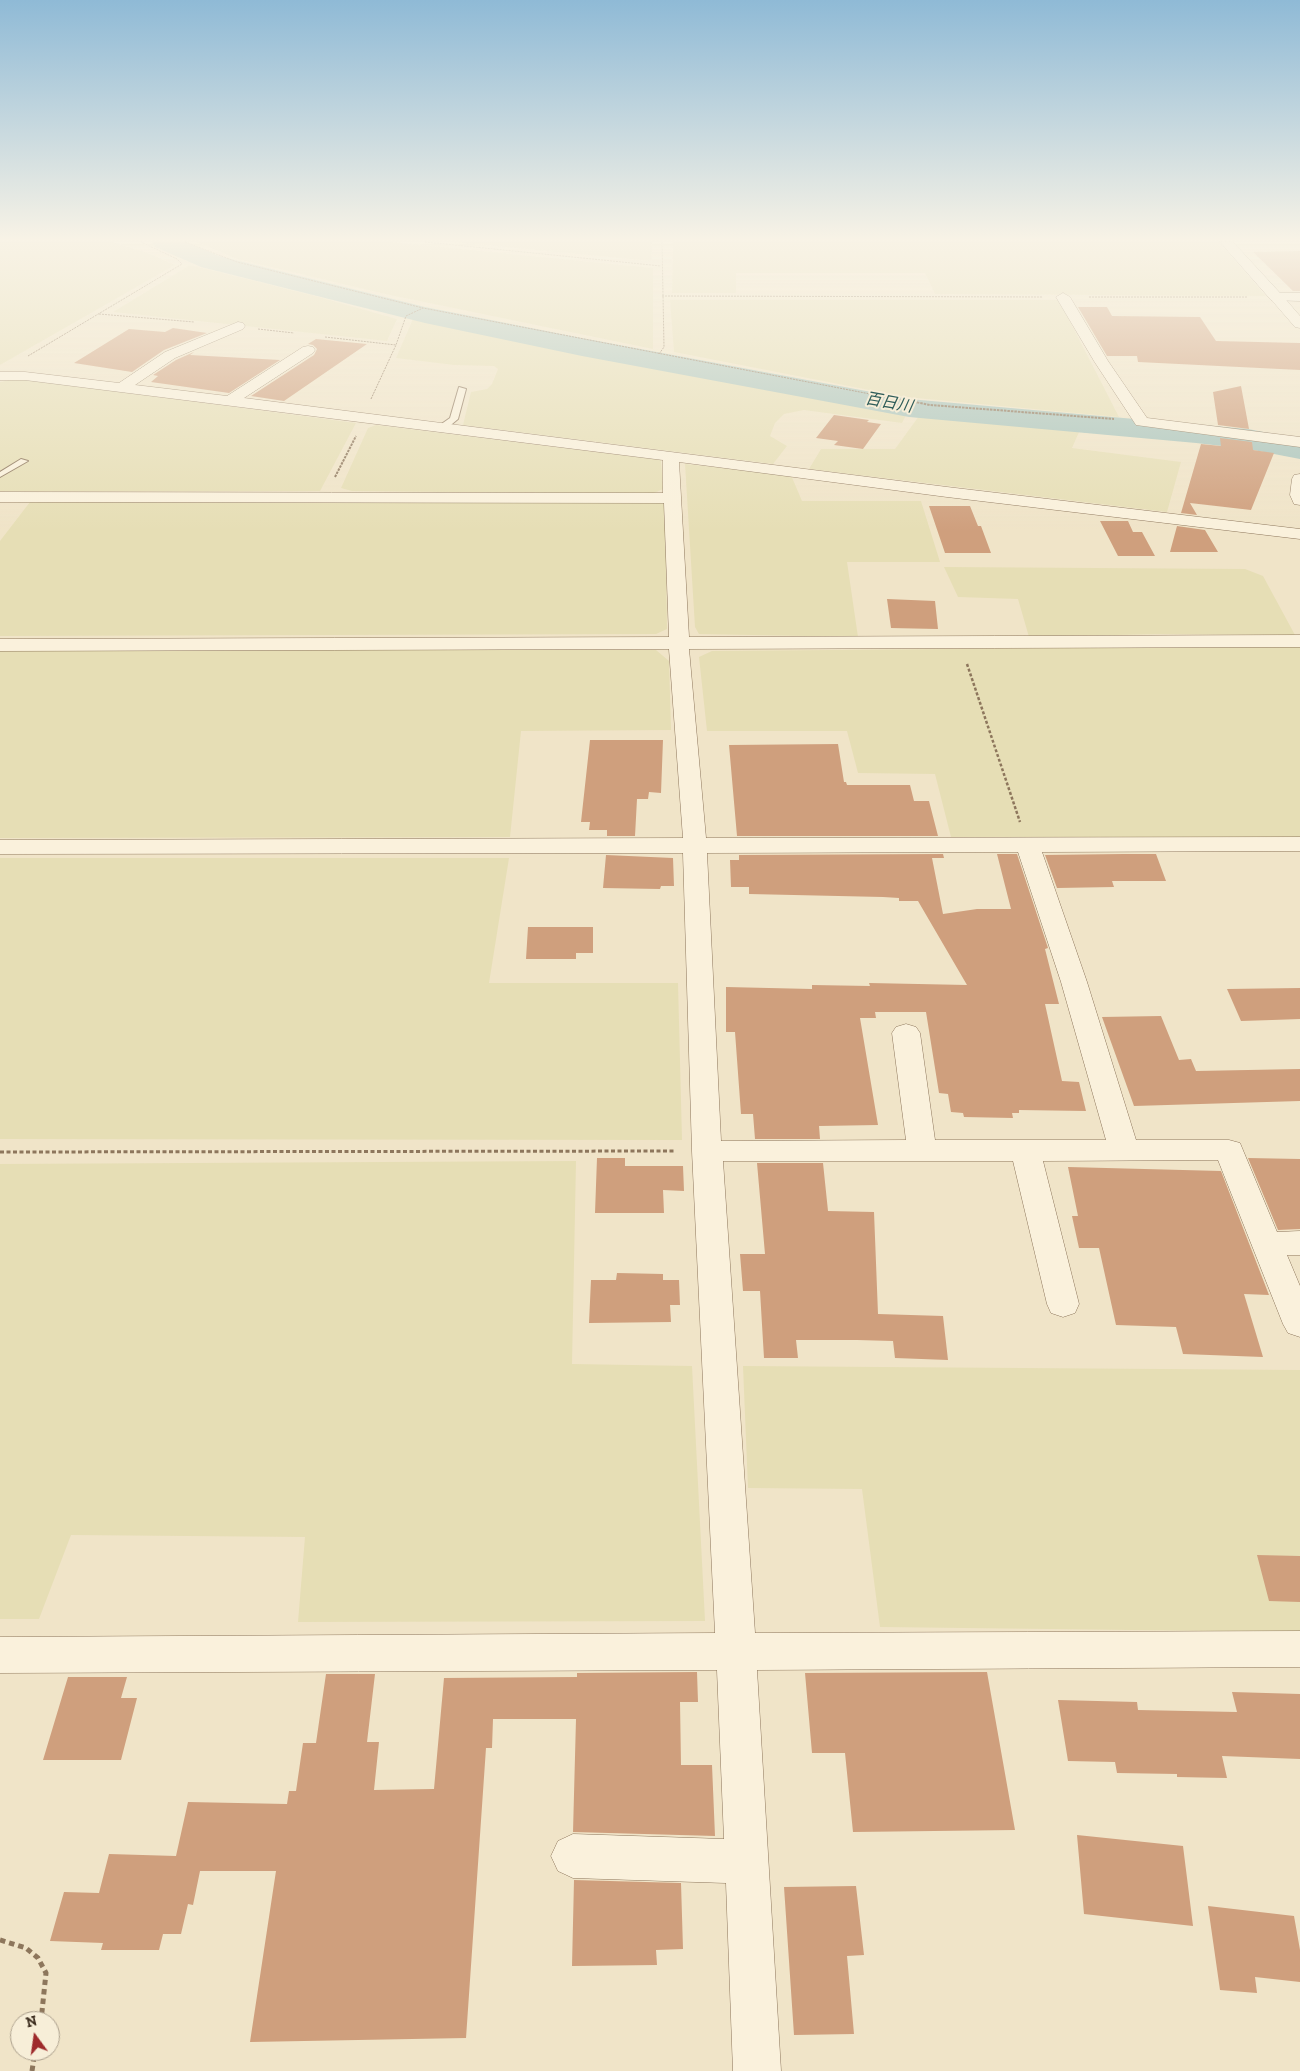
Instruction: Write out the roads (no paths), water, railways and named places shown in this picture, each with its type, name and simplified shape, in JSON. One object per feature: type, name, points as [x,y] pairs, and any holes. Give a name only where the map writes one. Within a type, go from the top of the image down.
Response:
[{"type":"street","points":[[121,388],[170,355],[208,339]]},
{"type":"street","points":[[1088,339],[1142,422],[1300,442]]},
{"type":"street","points":[[230,401],[308,350]]},
{"type":"street","points":[[0,376],[25,376],[1300,534]]},
{"type":"street","points":[[671,457],[680,644],[695,845],[707,1151],[736,1651],[757,2071]]},
{"type":"street","points":[[1300,479],[1298,495],[1300,500]]},
{"type":"street","points":[[0,497],[672,498]]},
{"type":"street","points":[[0,645],[1300,641]]},
{"type":"street","points":[[0,847],[1300,844]]},
{"type":"street","points":[[1028,845],[1074,982],[1124,1150]]},
{"type":"street","points":[[906,1033],[922,1150]]},
{"type":"street","points":[[1025,1150],[1063,1304]]},
{"type":"street","points":[[707,1151],[1229,1150],[1300,1324]]},
{"type":"street","points":[[1266,1244],[1300,1243]]},
{"type":"street","points":[[0,1655],[1300,1649]]},
{"type":"street","points":[[573,1856],[747,1862]]},
{"type":"lane","points":[[444,427],[454,419],[462,389]]},
{"type":"lane","points":[[0,475],[24,461]]},
{"type":"waterway","name":"百日川","points":[[541,339],[909,408],[1196,433],[1248,439],[1300,449]]}]
